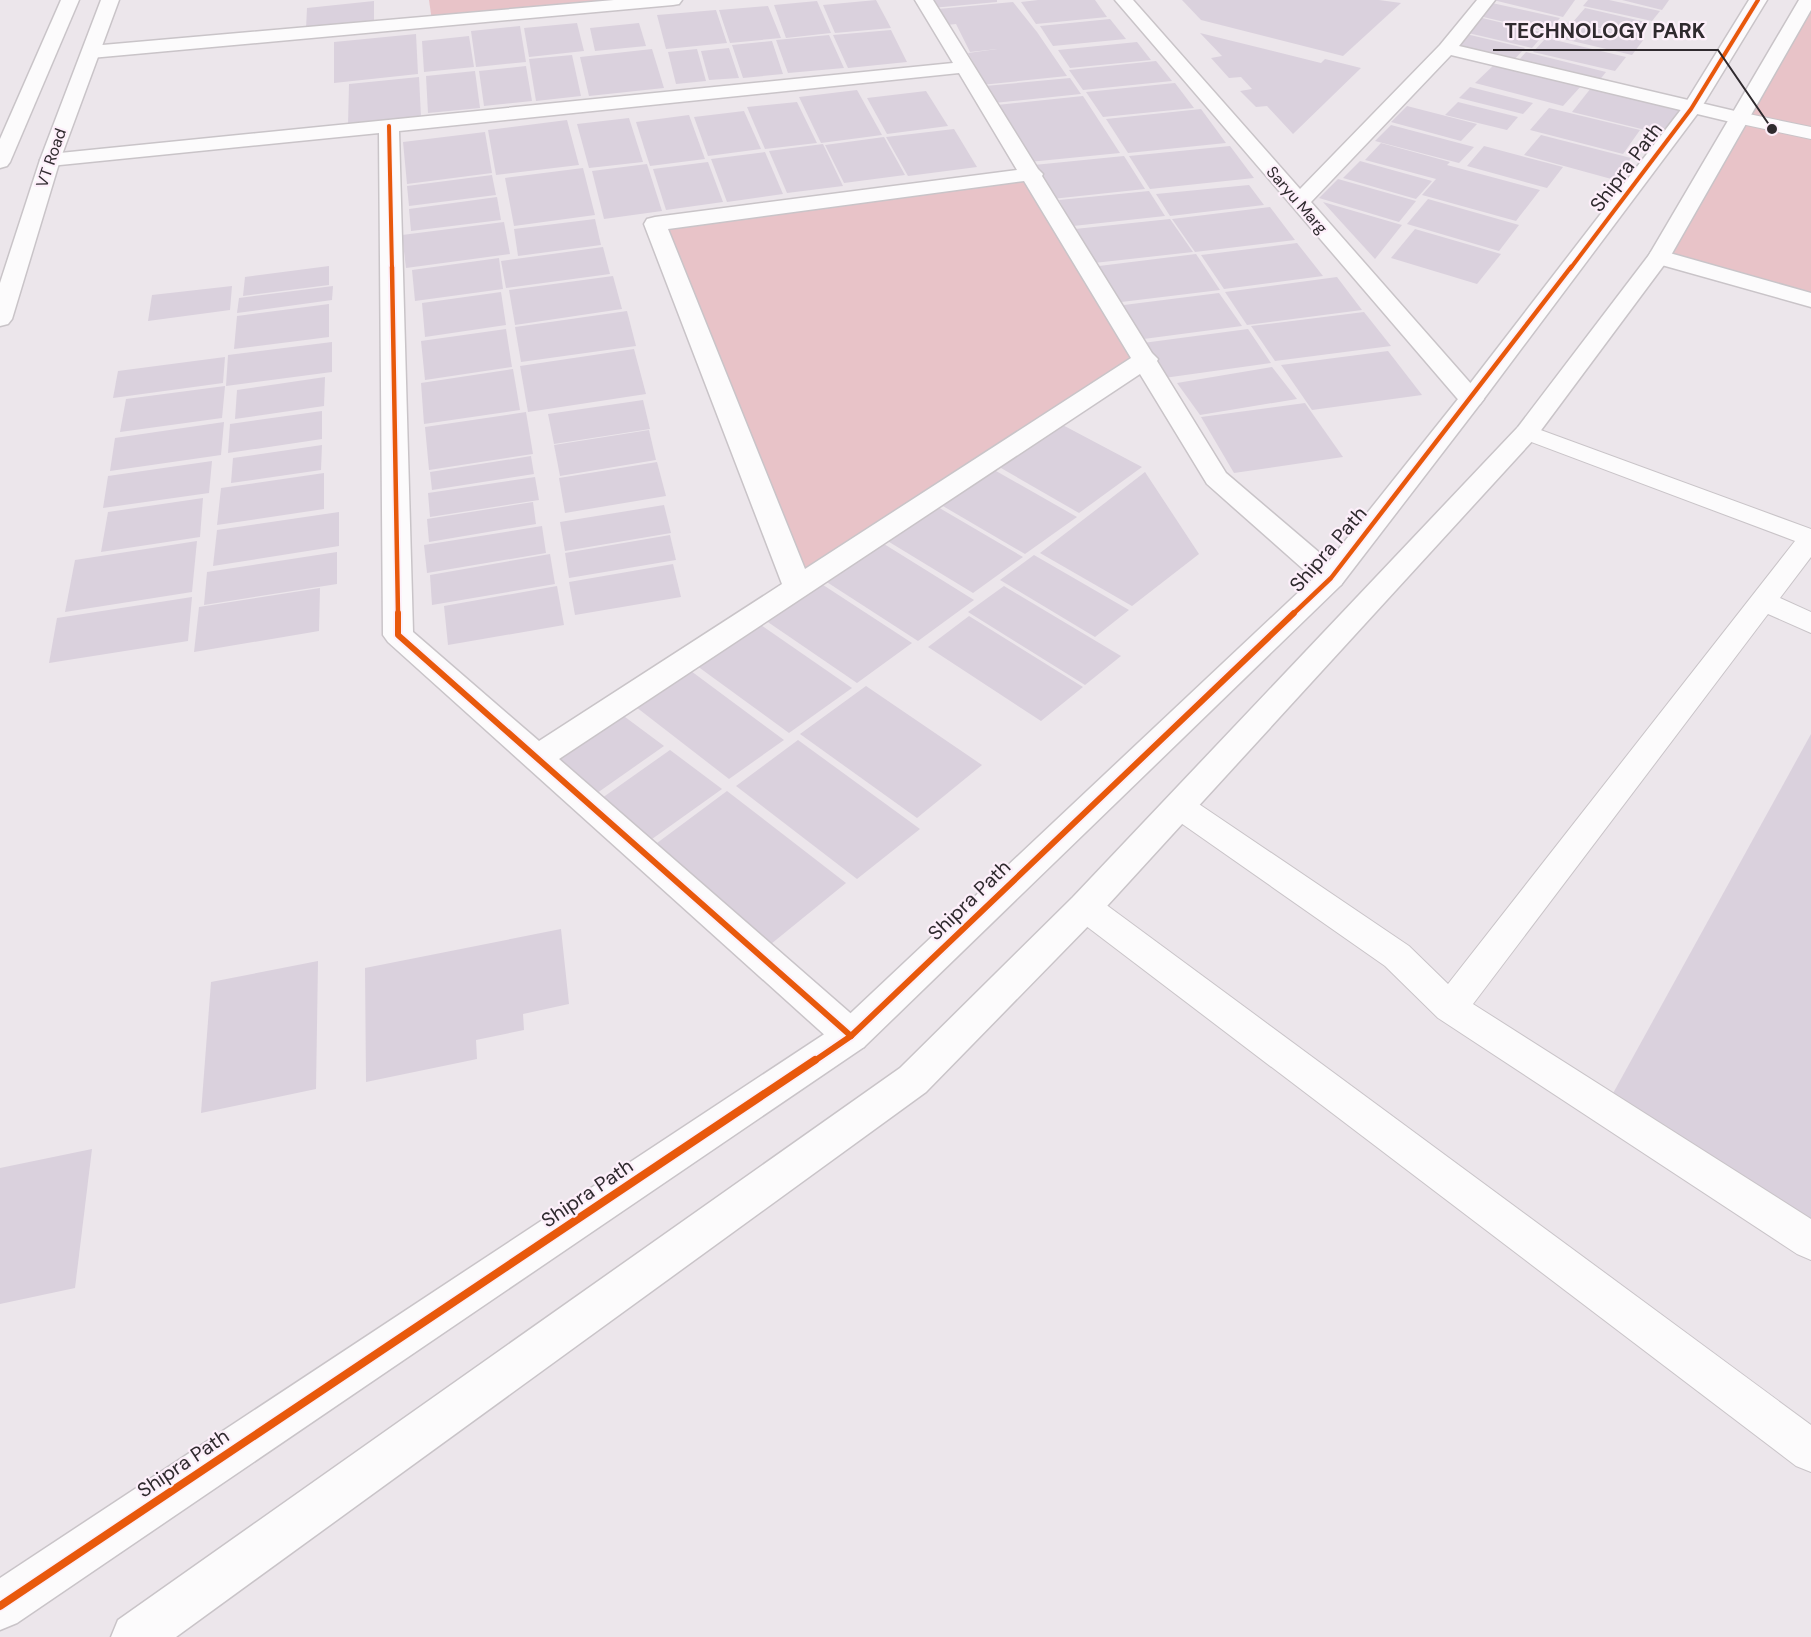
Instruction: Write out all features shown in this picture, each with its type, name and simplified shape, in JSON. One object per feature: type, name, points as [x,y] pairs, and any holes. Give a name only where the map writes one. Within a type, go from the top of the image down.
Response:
[{"type":"street","points":[[0,162],[70,0]]},
{"type":"street","name":"VT Road","points":[[0,319],[50,160],[110,0]]},
{"type":"street","points":[[429,0],[432,21]]},
{"type":"street","points":[[91,52],[673,0]]},
{"type":"street","points":[[924,0],[1033,174],[1216,478],[1330,578]]},
{"type":"street","name":"Saryu Marg","points":[[1124,0],[1471,399]]},
{"type":"street","name":"Shipra Path","points":[[0,1606],[851,1036],[1330,578],[1471,399],[1691,109],[1758,0]]},
{"type":"street","points":[[135,1637],[913,1080],[1085,907],[1527,432],[1659,257],[1808,0]]},
{"type":"street","points":[[1299,203],[1447,49],[1480,1]]},
{"type":"street","points":[[1447,49],[1691,109],[1739,118]]},
{"type":"street","points":[[50,160],[966,67]]},
{"type":"street","points":[[389,126],[398,635],[851,1036]]},
{"type":"street","points":[[798,587],[655,224],[1033,174]]},
{"type":"street","points":[[1659,257],[1811,300]]},
{"type":"street","points":[[537,758],[1146,359]]},
{"type":"lane","points":[[1739,118],[1811,133]]},
{"type":"lane","points":[[1450,1008],[1811,538],[1527,432]]},
{"type":"lane","points":[[1763,602],[1811,624]]},
{"type":"lane","points":[[1179,806],[1397,956],[1450,1008],[1811,1241]]},
{"type":"lane","points":[[1085,907],[1811,1451]]},
{"type":"shaded area","points":[[429,0],[673,0],[432,21]]},
{"type":"shaded area","points":[[1811,0],[1811,300],[1659,257]]},
{"type":"shaded area","points":[[1033,174],[1146,359],[798,587],[655,224]]},
{"type":"building","points":[[876,0],[891,28],[835,33],[823,5]]},
{"type":"building","points":[[928,0],[997,0],[997,2],[932,8]]},
{"type":"building","points":[[1095,0],[1107,17],[1036,24],[1021,2]]},
{"type":"building","points":[[1182,0],[1379,0],[1401,3],[1343,56],[1201,20]]},
{"type":"building","points":[[1493,0],[1575,0],[1563,17]]},
{"type":"building","points":[[1588,0],[1609,0],[1660,11],[1652,21],[1583,6]]},
{"type":"building","points":[[1622,0],[1669,0],[1662,10]]},
{"type":"building","points":[[374,1],[374,22],[306,29],[307,8]]},
{"type":"building","points":[[817,1],[831,33],[786,38],[774,5]]},
{"type":"building","points":[[1013,2],[1067,76],[981,85],[972,68],[976,67],[968,53],[997,49],[970,52],[956,24],[947,25],[938,9]]},
{"type":"building","points":[[1492,3],[1560,18],[1548,32],[1479,16]]},
{"type":"building","points":[[768,6],[781,38],[730,43],[719,10]]},
{"type":"building","points":[[1585,8],[1650,23],[1639,37],[1573,22]]},
{"type":"building","points":[[716,10],[727,43],[666,49],[657,15]]},
{"type":"building","points":[[1478,17],[1545,33],[1532,48],[1464,32]]},
{"type":"building","points":[[1110,19],[1126,39],[1053,46],[1040,26]]},
{"type":"building","points":[[1569,22],[1644,39],[1632,55],[1555,37]]},
{"type":"building","points":[[577,23],[584,51],[529,57],[524,28]]},
{"type":"building","points":[[639,23],[646,46],[595,51],[590,28]]},
{"type":"building","points":[[520,26],[526,62],[476,67],[471,31]]},
{"type":"building","points":[[891,30],[907,62],[848,68],[833,35]]},
{"type":"building","points":[[1200,33],[1321,63],[1325,59],[1361,68],[1293,134],[1267,106],[1256,107],[1240,91],[1252,89],[1241,77],[1229,78],[1211,58],[1222,56]]},
{"type":"building","points":[[416,34],[418,74],[334,83],[334,42]]},
{"type":"building","points":[[1466,34],[1525,48],[1511,63],[1452,48]]},
{"type":"building","points":[[829,35],[844,68],[788,73],[776,40]]},
{"type":"building","points":[[469,36],[474,67],[424,72],[422,41]]},
{"type":"building","points":[[1546,38],[1626,57],[1615,71],[1533,52]]},
{"type":"building","points":[[772,41],[783,74],[743,78],[732,45]]},
{"type":"building","points":[[1137,42],[1151,60],[1070,68],[1058,50]]},
{"type":"building","points":[[729,48],[739,78],[709,80],[701,51]]},
{"type":"building","points":[[652,49],[664,88],[589,96],[580,57]]},
{"type":"building","points":[[697,49],[706,81],[676,84],[668,52]]},
{"type":"building","points":[[1526,52],[1606,72],[1598,82],[1517,62]]},
{"type":"building","points":[[572,55],[581,96],[536,101],[529,59]]},
{"type":"building","points":[[1156,61],[1172,81],[1083,90],[1069,70]]},
{"type":"building","points":[[1496,63],[1582,85],[1563,106],[1475,83]]},
{"type":"building","points":[[526,66],[532,101],[484,106],[479,71]]},
{"type":"building","points":[[475,71],[480,108],[428,113],[426,76]]},
{"type":"building","points":[[419,77],[421,117],[348,125],[349,84]]},
{"type":"building","points":[[1070,78],[1081,94],[994,103],[985,86]]},
{"type":"building","points":[[1175,83],[1194,108],[1103,117],[1086,92]]},
{"type":"building","points":[[1470,87],[1533,103],[1523,114],[1459,98]]},
{"type":"building","points":[[1591,88],[1683,110],[1666,135],[1572,112]]},
{"type":"building","points":[[857,90],[882,135],[821,143],[799,97]]},
{"type":"building","points":[[926,91],[948,126],[887,134],[867,98]]},
{"type":"building","points":[[1083,96],[1120,153],[1029,162],[997,105]]},
{"type":"building","points":[[797,102],[817,143],[765,149],[747,107]]},
{"type":"building","points":[[1458,102],[1518,117],[1507,130],[1445,115]]},
{"type":"building","points":[[1407,106],[1477,124],[1461,141],[1391,122]]},
{"type":"building","points":[[1549,108],[1640,130],[1623,154],[1530,130]]},
{"type":"building","points":[[1201,109],[1226,143],[1128,153],[1106,119]]},
{"type":"building","points":[[744,111],[761,149],[708,156],[694,117]]},
{"type":"building","points":[[689,115],[705,159],[650,166],[636,122]]},
{"type":"building","points":[[629,118],[643,162],[589,168],[577,124]]},
{"type":"building","points":[[567,120],[579,165],[496,175],[488,130]]},
{"type":"building","points":[[1391,125],[1474,147],[1459,163],[1375,141]]},
{"type":"building","points":[[954,129],[977,167],[908,176],[886,137]]},
{"type":"building","points":[[485,132],[492,173],[407,184],[403,142]]},
{"type":"building","points":[[1541,135],[1631,158],[1615,180],[1524,155]]},
{"type":"building","points":[[884,137],[905,175],[844,183],[825,145]]},
{"type":"building","points":[[1381,143],[1450,162],[1447,165],[1540,190],[1516,221],[1422,195],[1436,179],[1365,160]]},
{"type":"building","points":[[823,144],[843,186],[787,193],[769,151]]},
{"type":"building","points":[[1230,146],[1254,178],[1150,189],[1129,156]]},
{"type":"building","points":[[1484,146],[1563,167],[1547,188],[1467,166]]},
{"type":"building","points":[[765,152],[783,194],[727,202],[711,159]]},
{"type":"building","points":[[1124,156],[1145,189],[1052,199],[1034,165]]},
{"type":"building","points":[[1360,161],[1432,181],[1416,199],[1343,178]]},
{"type":"building","points":[[708,162],[723,202],[666,210],[653,169]]},
{"type":"building","points":[[647,164],[662,211],[604,219],[592,171]]},
{"type":"building","points":[[583,168],[595,215],[514,226],[505,178]]},
{"type":"building","points":[[492,175],[496,195],[409,206],[407,186]]},
{"type":"building","points":[[1338,179],[1416,201],[1399,222],[1319,198]]},
{"type":"building","points":[[1249,185],[1264,205],[1170,216],[1156,194]]},
{"type":"building","points":[[1149,191],[1165,216],[1073,226],[1059,200]]},
{"type":"building","points":[[497,197],[501,220],[411,231],[409,209]]},
{"type":"building","points":[[1428,199],[1519,225],[1499,251],[1407,224]]},
{"type":"building","points":[[1323,202],[1402,225],[1375,259]]},
{"type":"building","points":[[1270,207],[1295,240],[1195,252],[1172,219]]},
{"type":"building","points":[[595,219],[601,245],[518,256],[514,229]]},
{"type":"building","points":[[1170,219],[1193,252],[1094,263],[1075,229]]},
{"type":"building","points":[[504,222],[510,254],[406,268],[402,235]]},
{"type":"building","points":[[1415,229],[1501,254],[1477,284],[1391,258]]},
{"type":"building","points":[[1297,243],[1323,276],[1224,289],[1201,255]]},
{"type":"building","points":[[603,247],[610,274],[506,288],[501,261]]},
{"type":"building","points":[[1196,254],[1220,290],[1113,303],[1091,267]]},
{"type":"building","points":[[499,258],[503,289],[415,301],[412,270]]},
{"type":"building","points":[[329,266],[329,285],[243,296],[245,277]]},
{"type":"building","points":[[613,276],[622,309],[515,325],[509,290]]},
{"type":"building","points":[[1337,277],[1362,310],[1247,325],[1225,292]]},
{"type":"building","points":[[232,286],[230,310],[148,321],[152,295]]},
{"type":"building","points":[[333,286],[332,300],[237,313],[239,298]]},
{"type":"building","points":[[501,292],[506,325],[425,337],[422,303]]},
{"type":"building","points":[[1219,293],[1242,326],[1136,340],[1116,306]]},
{"type":"building","points":[[329,304],[329,337],[234,349],[237,316]]},
{"type":"building","points":[[627,311],[636,346],[521,362],[515,327]]},
{"type":"building","points":[[1364,312],[1391,346],[1275,361],[1251,326]]},
{"type":"building","points":[[506,329],[512,367],[425,380],[421,341]]},
{"type":"building","points":[[1248,329],[1271,363],[1164,378],[1143,343]]},
{"type":"building","points":[[332,342],[332,372],[226,386],[228,355]]},
{"type":"building","points":[[634,349],[646,394],[528,412],[520,366]]},
{"type":"building","points":[[1388,351],[1422,395],[1312,410],[1281,365]]},
{"type":"building","points":[[225,357],[223,383],[113,398],[118,371]]},
{"type":"building","points":[[1272,367],[1297,399],[1200,415],[1177,383]]},
{"type":"building","points":[[513,369],[520,410],[424,424],[421,383]]},
{"type":"building","points":[[325,377],[324,406],[235,419],[237,390]]},
{"type":"building","points":[[225,386],[222,418],[120,432],[126,399]]},
{"type":"building","points":[[643,400],[650,429],[554,444],[548,414]]},
{"type":"building","points":[[1305,403],[1343,457],[1234,473],[1201,417]]},
{"type":"building","points":[[322,411],[322,439],[228,453],[230,424]]},
{"type":"building","points":[[526,412],[533,454],[429,470],[425,427]]},
{"type":"building","points":[[224,422],[221,455],[110,471],[115,438]]},
{"type":"building","points":[[1057,422],[1142,467],[1079,513],[994,464]]},
{"type":"building","points":[[649,430],[656,460],[560,476],[554,445]]},
{"type":"building","points":[[322,445],[321,470],[231,483],[233,458]]},
{"type":"building","points":[[531,456],[534,474],[432,490],[430,472]]},
{"type":"building","points":[[212,461],[209,493],[103,508],[108,476]]},
{"type":"building","points":[[657,462],[666,496],[565,513],[559,478]]},
{"type":"building","points":[[989,467],[1077,517],[1025,554],[936,502]]},
{"type":"building","points":[[1145,472],[1199,554],[1132,606],[1040,553]]},
{"type":"building","points":[[324,473],[324,509],[217,525],[221,488]]},
{"type":"building","points":[[535,477],[539,500],[430,517],[428,493]]},
{"type":"building","points":[[203,498],[200,537],[101,552],[108,512]]},
{"type":"building","points":[[533,502],[536,524],[429,542],[427,519]]},
{"type":"building","points":[[931,503],[1023,557],[973,593],[881,537]]},
{"type":"building","points":[[664,505],[671,533],[565,551],[560,522]]},
{"type":"building","points":[[339,512],[339,546],[213,566],[217,530]]},
{"type":"building","points":[[542,526],[546,553],[427,573],[424,545]]},
{"type":"building","points":[[670,535],[676,560],[569,578],[565,553]]},
{"type":"building","points":[[876,539],[974,600],[918,641],[819,577]]},
{"type":"building","points":[[197,541],[192,592],[65,612],[75,560]]},
{"type":"building","points":[[337,552],[337,584],[204,605],[207,572]]},
{"type":"building","points":[[550,554],[555,584],[432,605],[430,575]]},
{"type":"building","points":[[1034,555],[1129,610],[1095,637],[1000,580]]},
{"type":"building","points":[[673,564],[681,597],[575,615],[569,582]]},
{"type":"building","points":[[817,581],[912,643],[857,683],[762,618]]},
{"type":"building","points":[[557,586],[564,625],[448,645],[444,606]]},
{"type":"building","points":[[1004,586],[1121,656],[1085,685],[968,612]]},
{"type":"building","points":[[320,588],[319,631],[194,652],[199,607]]},
{"type":"building","points":[[192,597],[188,641],[49,663],[57,618]]},
{"type":"building","points":[[969,616],[1083,687],[1041,721],[928,647]]},
{"type":"building","points":[[755,621],[852,688],[789,733],[693,663]]},
{"type":"building","points":[[691,671],[784,740],[729,779],[636,707]]},
{"type":"building","points":[[866,686],[982,765],[917,818],[800,734]]},
{"type":"building","points":[[617,711],[664,746],[590,798],[545,759]]},
{"type":"building","points":[[1811,734],[1811,1223],[1606,1106]]},
{"type":"building","points":[[798,740],[920,829],[857,879],[736,786]]},
{"type":"building","points":[[670,750],[722,789],[645,844],[595,803]]},
{"type":"building","points":[[727,791],[846,883],[771,944],[653,846]]},
{"type":"building","points":[[561,929],[569,1004],[523,1014],[524,1030],[476,1040],[477,1059],[366,1082],[365,968]]},
{"type":"building","points":[[318,961],[316,1089],[201,1113],[211,982]]},
{"type":"building","points":[[92,1149],[75,1288],[0,1304],[0,1168]]},
{"type":"cycle path","points":[[0,1606],[851,1036],[1331,578],[1471,399],[1691,109],[1758,0]]},
{"type":"cycle path","points":[[389,126],[398,635],[851,1036]]},
{"type":"place","name":"TECHNOLOGY PARK","points":[[1772,129]]}]
